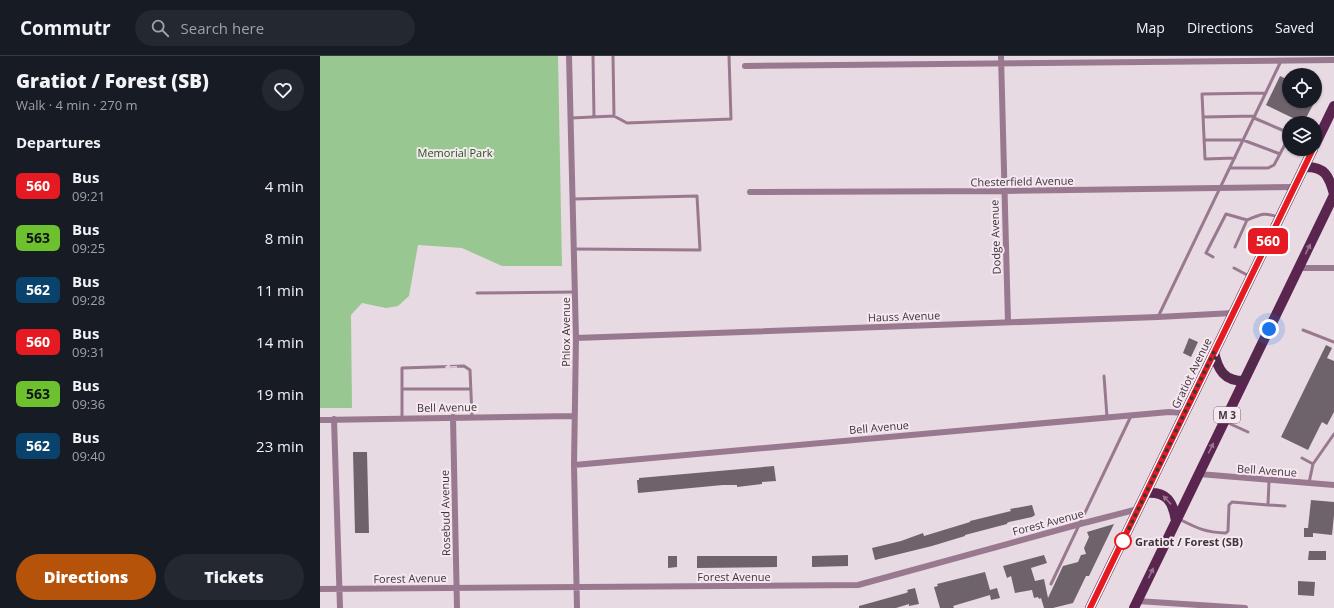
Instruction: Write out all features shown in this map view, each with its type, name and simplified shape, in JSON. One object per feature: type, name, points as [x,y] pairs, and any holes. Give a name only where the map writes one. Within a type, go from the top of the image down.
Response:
[{"type":"main road","points":[[1322,131],[1334,106]]},
{"type":"main road","name":"Gratiot Avenue","points":[[1090,608],[1310,156]]},
{"type":"main road","points":[[1304,167],[1322,170],[1329,178],[1334,195]]},
{"type":"main road","name":"M 3","points":[[1135,604],[1334,195]]},
{"type":"main road","points":[[1214,352],[1218,366],[1224,375],[1232,380],[1244,380]]},
{"type":"main road","points":[[1146,493],[1157,493],[1166,497],[1172,505],[1177,519]]},
{"type":"street","name":"Phlox Avenue","points":[[569,56],[576,338],[574,465],[577,608]]},
{"type":"street","name":"Dodge Avenue","points":[[1001,56],[1008,322]]},
{"type":"street","points":[[745,66],[1253,59],[1281,61],[1307,58],[1334,60]]},
{"type":"street","name":"Chesterfield Avenue","points":[[750,192],[1004,191],[1294,187]]},
{"type":"street","points":[[1299,268],[1334,268]]},
{"type":"street","name":"Hauss Avenue","points":[[576,338],[1158,318],[1233,313]]},
{"type":"street","name":"Bell Avenue","points":[[574,465],[1107,417],[1169,412],[1185,413]]},
{"type":"street","name":"Bell Avenue","points":[[320,420],[574,416]]},
{"type":"street","name":"Rosebud Avenue","points":[[453,417],[457,608]]},
{"type":"street","points":[[334,419],[340,608]]},
{"type":"street","name":"Bell Avenue","points":[[1198,474],[1334,485]]},
{"type":"street","name":"Forest Avenue","points":[[320,589],[858,585],[1138,509]]},
{"type":"street","points":[[1135,604],[1245,608]]},
{"type":"lane","points":[[593,56],[594,117]]},
{"type":"lane","points":[[613,56],[614,116]]},
{"type":"lane","points":[[571,118],[614,116],[627,123],[731,119],[729,56]]},
{"type":"lane","points":[[1158,318],[1281,61]]},
{"type":"lane","points":[[1235,158],[1205,159],[1202,94],[1266,93]]},
{"type":"lane","points":[[1204,117],[1254,117],[1282,130]]},
{"type":"lane","points":[[1204,140],[1244,140],[1280,154]]},
{"type":"lane","points":[[1230,168],[1268,168],[1274,165],[1282,150]]},
{"type":"lane","points":[[572,199],[697,196],[700,250],[574,249]]},
{"type":"lane","points":[[1213,257],[1206,253],[1226,214],[1247,220],[1266,213],[1280,217]]},
{"type":"lane","points":[[1235,247],[1247,220]]},
{"type":"lane","points":[[1234,268],[1251,277]]},
{"type":"lane","points":[[477,293],[575,292]]},
{"type":"lane","points":[[1303,330],[1334,342]]},
{"type":"lane","points":[[402,418],[402,368],[464,366],[470,370],[472,417]]},
{"type":"lane","points":[[1104,376],[1107,417]]},
{"type":"lane","points":[[402,389],[470,389]]},
{"type":"lane","points":[[1051,584],[1132,415]]},
{"type":"lane","points":[[1224,421],[1248,432]]},
{"type":"lane","points":[[1309,483],[1313,464],[1334,434]]},
{"type":"lane","points":[[1302,458],[1313,464]]},
{"type":"lane","points":[[1268,505],[1269,480]]},
{"type":"lane","points":[[1177,519],[1203,530],[1226,533],[1228,531],[1229,505],[1232,502],[1285,506]]},
{"type":"green space","name":"Memorial Park","points":[[320,56],[558,56],[562,266],[502,266],[462,248],[418,245],[409,296],[398,306],[386,308],[362,303],[351,315],[352,408],[320,408]]},
{"type":"building","points":[[1280,76],[1282,77],[1282,108],[1311,108],[1307,116],[1289,116],[1266,105]]},
{"type":"building","points":[[1189,338],[1198,342],[1191,357],[1183,353]]},
{"type":"building","points":[[1326,345],[1332,348],[1327,358],[1334,361],[1334,412],[1327,425],[1322,422],[1308,450],[1281,437]]},
{"type":"building","points":[[353,452],[367,452],[369,533],[355,533]]},
{"type":"building","points":[[774,466],[776,481],[762,482],[762,484],[737,487],[737,485],[723,485],[638,493],[637,480],[639,480],[639,478]]},
{"type":"building","points":[[1311,500],[1334,502],[1332,535],[1313,533],[1313,537],[1304,537],[1304,528],[1308,528]]},
{"type":"building","points":[[1032,505],[1035,515],[1032,517],[1009,522],[1007,524],[965,535],[932,546],[875,560],[872,548],[901,541],[923,533],[924,536],[970,521],[1011,511],[1010,509]]},
{"type":"building","points":[[1114,524],[1089,576],[1086,576],[1073,603],[1053,608],[1044,608],[1041,598],[1034,598],[1032,590],[1015,593],[1011,576],[1007,578],[1003,566],[1044,555],[1047,563],[1031,568],[1035,581],[1044,579],[1048,598],[1063,566],[1078,562],[1081,555],[1086,554],[1084,548],[1089,537],[1087,532]]},
{"type":"building","points":[[1309,551],[1326,551],[1326,560],[1308,560]]},
{"type":"building","points":[[848,555],[848,566],[812,567],[812,556]]},
{"type":"building","points":[[668,556],[677,556],[677,567],[668,568]]},
{"type":"building","points":[[697,556],[777,556],[777,567],[697,568]]},
{"type":"building","points":[[985,572],[990,590],[997,588],[1000,598],[991,600],[990,595],[953,606],[954,608],[940,608],[934,587],[938,586],[937,584]]},
{"type":"building","points":[[1298,581],[1315,582],[1314,596],[1298,595]]},
{"type":"building","points":[[915,588],[919,604],[909,606],[909,604],[896,608],[859,608],[859,606],[906,593],[908,592],[907,590]]},
{"type":"bus line","name":"560","points":[[1090,608],[1310,156]]},
{"type":"place","name":"Gratiot / Forest (SB)","points":[[1123,541]]},
{"type":"route","points":[[1123,541],[1214,352],[1218,366],[1224,375],[1232,380],[1244,380],[1269,329]]}]
